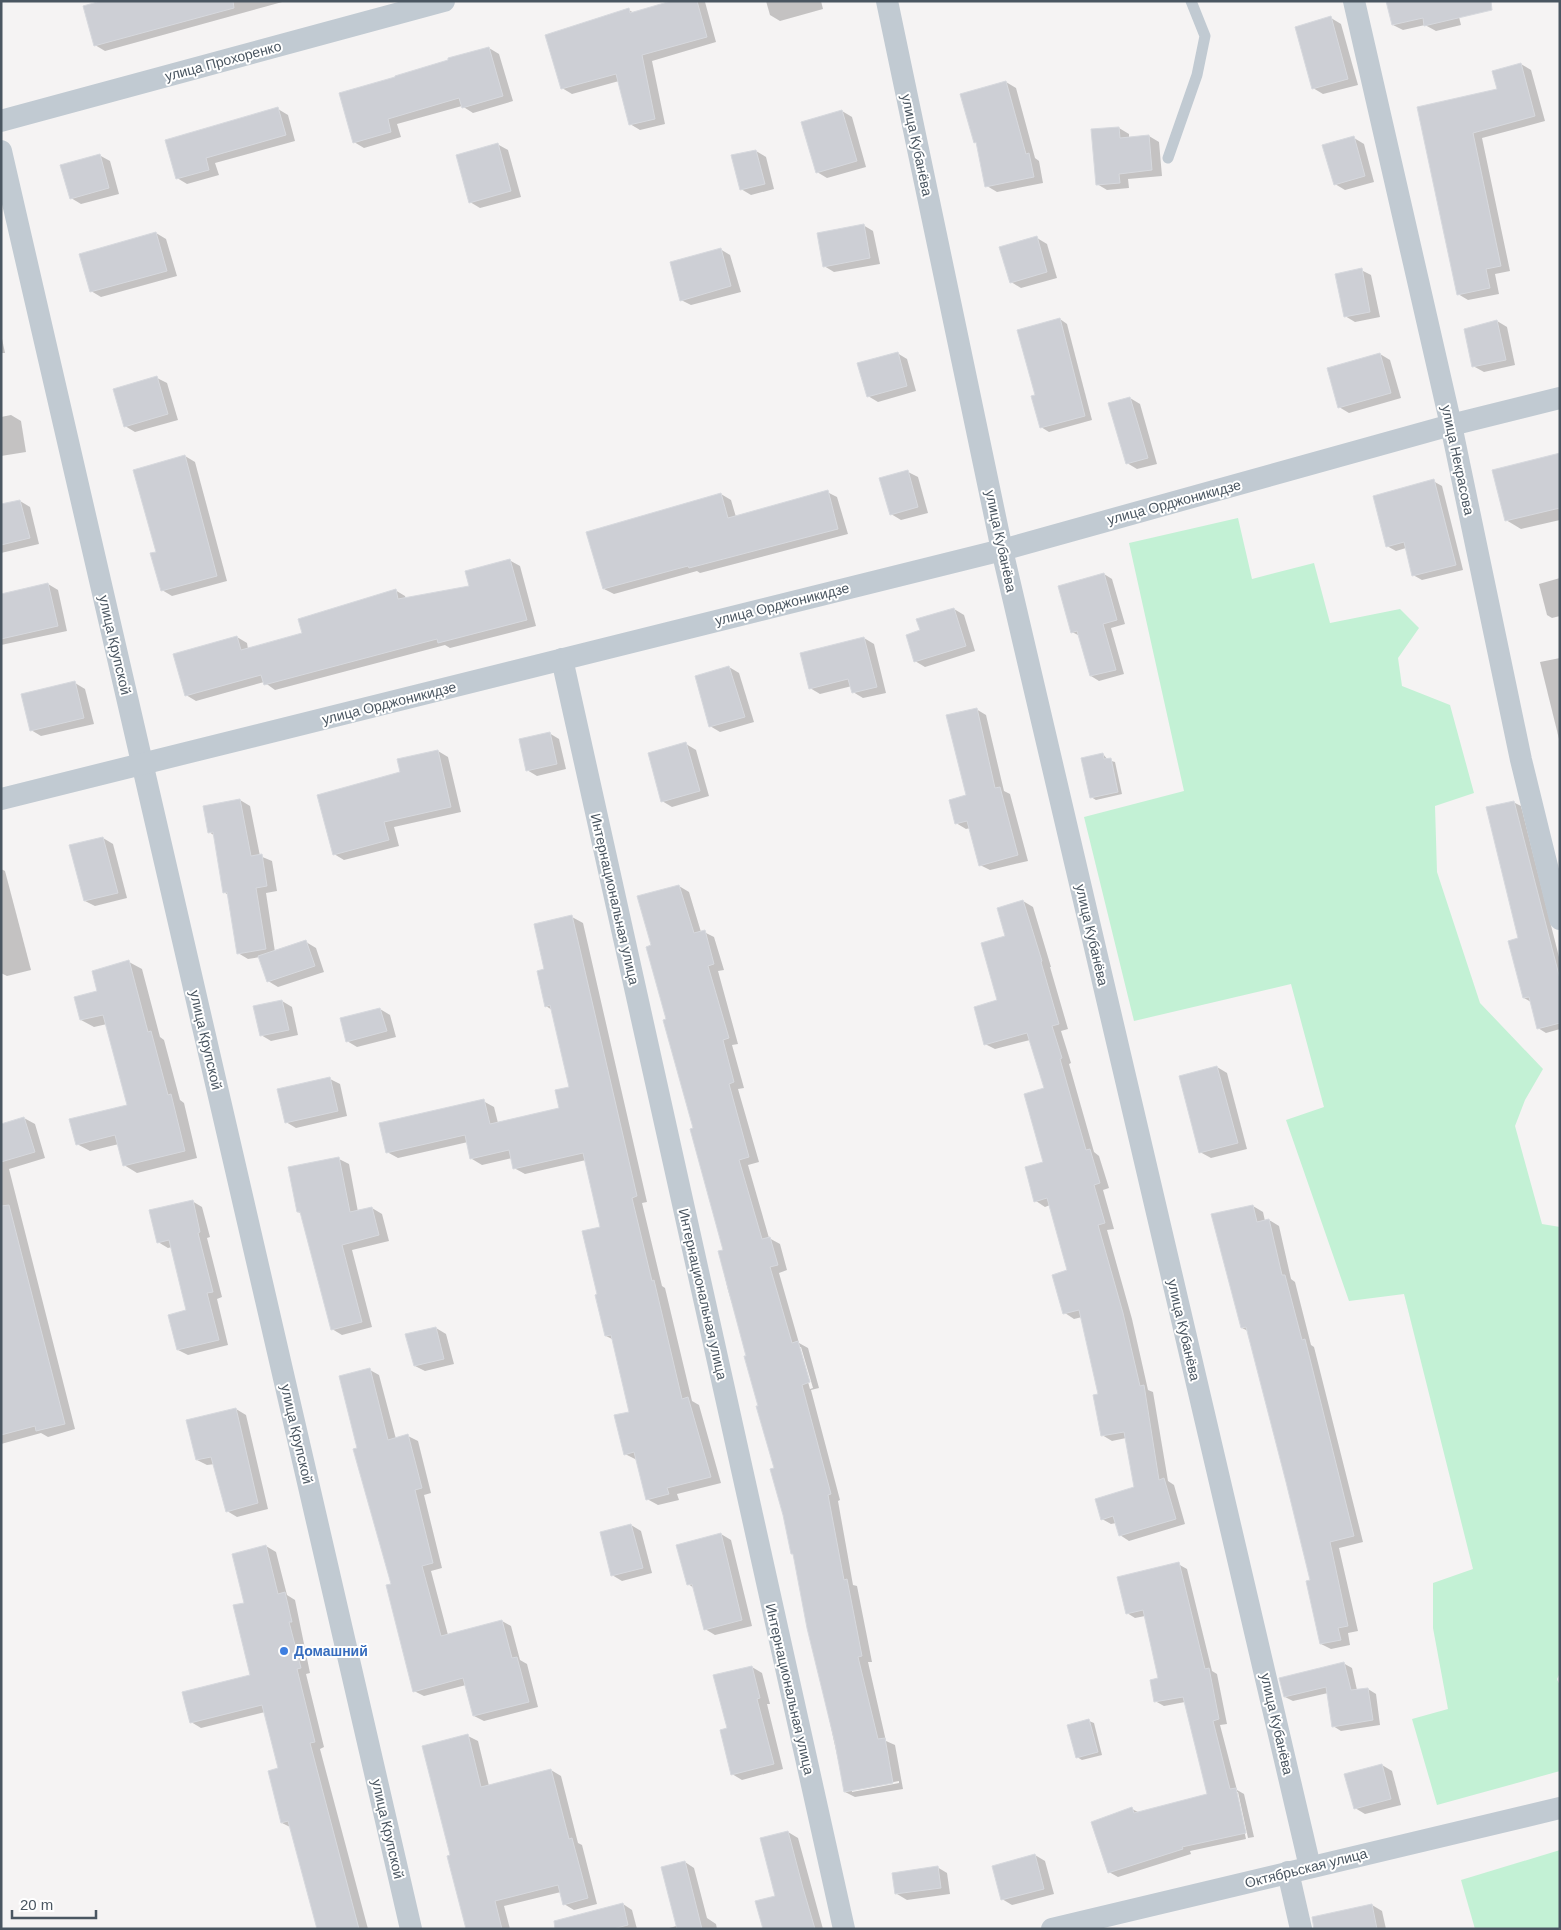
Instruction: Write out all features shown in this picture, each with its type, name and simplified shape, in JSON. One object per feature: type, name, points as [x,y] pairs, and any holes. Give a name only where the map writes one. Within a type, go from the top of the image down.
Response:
[{"type":"street","name":"улица Прохоренко","points":[[1,121],[444,1]]},
{"type":"street","name":"улица Кубанёва","points":[[887,1],[1002,550],[1310,1867]]},
{"type":"street","name":"улица Некрасова","points":[[1354,1],[1451,425],[1521,760],[1560,919]]},
{"type":"street","name":"улица Крупской","points":[[1,151],[411,1929]]},
{"type":"street","name":"улица Орджоникидзе","points":[[1,799],[1002,550],[1451,425],[1560,398]]},
{"type":"street","name":"Интернациональная улица","points":[[562,659],[844,1929]]},
{"type":"street","name":"Октябрьская улица","points":[[1052,1929],[1560,1808]]},
{"type":"street","points":[[1288,1872],[1300,1929]]},
{"type":"lane","points":[[1168,158],[1197,75],[1204,36],[1191,1]]},
{"type":"green space","points":[[1238,518],[1252,579],[1314,563],[1330,623],[1400,609],[1419,628],[1398,658],[1402,686],[1450,705],[1474,793],[1435,806],[1437,872],[1480,1003],[1543,1069],[1525,1100],[1515,1126],[1542,1224],[1560,1227],[1560,1673],[1557,1679],[1560,1686],[1560,1771],[1437,1805],[1412,1719],[1448,1709],[1433,1628],[1433,1583],[1473,1569],[1404,1294],[1349,1301],[1286,1120],[1324,1107],[1291,984],[1134,1021],[1084,817],[1184,791],[1129,543]]},
{"type":"green space","points":[[1560,1850],[1560,1929],[1475,1929],[1461,1880]]},
{"type":"building","points":[[101,1],[233,1],[234,8],[94,46],[83,6]]},
{"type":"building","points":[[671,1],[697,1],[707,37],[642,55],[655,119],[629,125],[616,74],[561,89],[545,35],[629,8],[630,13]]},
{"type":"building","points":[[1386,1],[1491,1],[1492,10],[1424,26],[1423,18],[1392,25]]},
{"type":"building","points":[[1331,16],[1348,79],[1312,89],[1295,27]]},
{"type":"building","points":[[489,47],[503,96],[462,108],[459,98],[388,119],[391,132],[353,143],[339,93],[448,60],[448,58]]},
{"type":"building","points":[[1521,63],[1535,116],[1473,133],[1501,266],[1486,269],[1490,288],[1457,295],[1417,107],[1497,89],[1492,71]]},
{"type":"building","points":[[1006,81],[1026,154],[1029,153],[1034,177],[985,187],[976,142],[974,143],[960,94]]},
{"type":"building","points":[[278,107],[286,135],[206,158],[209,170],[176,179],[165,140]]},
{"type":"building","points":[[842,110],[857,161],[816,173],[801,122]]},
{"type":"building","points":[[1119,127],[1120,138],[1149,135],[1152,170],[1119,174],[1120,183],[1096,185],[1091,129]]},
{"type":"building","points":[[1354,136],[1365,176],[1334,185],[1322,145]]},
{"type":"building","points":[[498,143],[511,191],[469,203],[456,155]]},
{"type":"building","points":[[756,150],[765,184],[740,190],[731,155]]},
{"type":"building","points":[[100,154],[109,188],[70,199],[60,165]]},
{"type":"building","points":[[864,224],[870,258],[823,267],[817,233]]},
{"type":"building","points":[[156,232],[167,271],[90,292],[79,254]]},
{"type":"building","points":[[1037,236],[1047,272],[1010,283],[999,247]]},
{"type":"building","points":[[721,248],[731,286],[680,301],[670,262]]},
{"type":"building","points":[[1362,268],[1370,312],[1344,317],[1335,274]]},
{"type":"building","points":[[1060,318],[1085,416],[1040,428],[1031,396],[1035,395],[1017,330]]},
{"type":"building","points":[[1497,320],[1506,360],[1472,367],[1464,329]]},
{"type":"building","points":[[898,352],[907,386],[867,397],[857,363]]},
{"type":"building","points":[[1380,353],[1391,393],[1338,408],[1327,368]]},
{"type":"building","points":[[157,376],[168,414],[124,427],[113,389]]},
{"type":"building","points":[[1130,397],[1148,458],[1126,464],[1108,403]]},
{"type":"building","points":[[1560,453],[1560,508],[1505,521],[1492,470]]},
{"type":"building","points":[[185,455],[217,576],[161,591],[150,553],[156,552],[133,470]]},
{"type":"building","points":[[908,470],[918,507],[890,515],[879,478]]},
{"type":"building","points":[[1434,479],[1456,565],[1412,576],[1404,542],[1386,547],[1373,496]]},
{"type":"building","points":[[828,490],[838,529],[603,589],[586,532],[721,493],[728,518]]},
{"type":"building","points":[[20,500],[30,538],[1,545],[1,504]]},
{"type":"building","points":[[510,559],[527,620],[438,643],[437,639],[264,685],[261,675],[185,696],[173,654],[237,636],[241,650],[302,633],[298,619],[396,589],[398,599],[469,586],[465,571]]},
{"type":"building","points":[[1104,573],[1117,620],[1103,624],[1116,670],[1090,676],[1077,631],[1071,633],[1058,586]]},
{"type":"building","points":[[48,583],[58,626],[1,639],[1,594]]},
{"type":"building","points":[[954,608],[966,646],[914,662],[906,635],[920,630],[916,619]]},
{"type":"building","points":[[864,637],[877,687],[852,693],[848,679],[809,689],[800,653]]},
{"type":"building","points":[[729,666],[745,717],[709,727],[695,676]]},
{"type":"building","points":[[75,681],[84,718],[30,731],[21,694]]},
{"type":"building","points":[[977,708],[995,788],[1000,787],[1018,855],[979,866],[967,821],[955,824],[949,800],[966,795],[946,715]]},
{"type":"building","points":[[550,732],[557,764],[526,771],[519,739]]},
{"type":"building","points":[[686,742],[700,791],[661,802],[648,753]]},
{"type":"building","points":[[438,750],[451,807],[384,822],[389,840],[333,855],[317,795],[400,772],[397,759]]},
{"type":"building","points":[[1103,753],[1104,759],[1111,758],[1118,792],[1090,798],[1081,758]]},
{"type":"building","points":[[240,799],[251,856],[262,854],[267,886],[256,888],[266,949],[237,954],[227,892],[223,893],[213,832],[208,833],[203,806]]},
{"type":"building","points":[[1514,801],[1560,979],[1560,1023],[1537,1029],[1529,997],[1523,998],[1508,941],[1518,938],[1486,807]]},
{"type":"building","points":[[103,837],[118,893],[84,901],[69,845]]},
{"type":"building","points":[[679,885],[694,933],[705,930],[714,964],[708,966],[729,1038],[723,1040],[734,1082],[729,1084],[749,1157],[739,1160],[762,1239],[770,1237],[778,1265],[770,1267],[792,1343],[798,1341],[810,1382],[802,1385],[831,1494],[828,1495],[844,1580],[847,1579],[862,1656],[858,1657],[878,1739],[885,1738],[893,1783],[844,1792],[835,1743],[807,1628],[793,1554],[791,1554],[783,1515],[770,1469],[774,1468],[756,1406],[758,1406],[744,1356],[746,1356],[718,1251],[723,1250],[690,1129],[693,1128],[663,1020],[666,1019],[646,947],[651,945],[637,896]]},
{"type":"building","points":[[1023,900],[1059,1024],[1052,1026],[1062,1058],[1060,1059],[1086,1150],[1090,1149],[1100,1183],[1094,1185],[1105,1223],[1098,1225],[1123,1313],[1140,1386],[1144,1385],[1159,1480],[1164,1478],[1176,1519],[1119,1536],[1113,1516],[1101,1520],[1095,1499],[1134,1487],[1124,1432],[1101,1436],[1093,1395],[1098,1394],[1079,1310],[1063,1314],[1052,1275],[1067,1270],[1047,1198],[1034,1202],[1025,1167],[1043,1162],[1024,1094],[1044,1088],[1027,1033],[984,1045],[974,1007],[997,1000],[981,943],[1005,936],[997,908]]},
{"type":"building","points":[[572,915],[637,1196],[632,1198],[652,1281],[654,1280],[682,1399],[688,1397],[711,1477],[667,1488],[669,1494],[646,1500],[634,1452],[624,1455],[614,1415],[629,1412],[611,1335],[605,1336],[582,1231],[600,1227],[583,1153],[513,1169],[509,1150],[470,1159],[465,1135],[386,1153],[379,1123],[484,1099],[490,1124],[559,1108],[555,1090],[569,1087],[550,1005],[545,1007],[537,971],[544,969],[534,924]]},
{"type":"building","points":[[306,940],[315,966],[267,982],[258,956]]},
{"type":"building","points":[[129,960],[148,1032],[151,1031],[168,1095],[171,1094],[185,1151],[123,1166],[115,1135],[76,1145],[69,1119],[127,1105],[103,1015],[80,1020],[74,997],[97,991],[92,971]]},
{"type":"building","points":[[282,1000],[289,1030],[260,1036],[253,1006]]},
{"type":"building","points":[[380,1008],[387,1031],[346,1042],[340,1018]]},
{"type":"building","points":[[1217,1066],[1238,1143],[1199,1153],[1179,1076]]},
{"type":"building","points":[[330,1077],[338,1111],[285,1123],[277,1089]]},
{"type":"building","points":[[24,1117],[35,1152],[1,1162],[1,1124]]},
{"type":"building","points":[[339,1157],[350,1212],[372,1207],[379,1235],[342,1245],[362,1322],[331,1330],[300,1212],[297,1212],[288,1167]]},
{"type":"building","points":[[193,1200],[200,1232],[198,1233],[213,1292],[207,1293],[219,1340],[177,1350],[168,1315],[186,1310],[169,1240],[157,1243],[149,1210]]},
{"type":"building","points":[[9,1205],[65,1424],[36,1431],[35,1426],[1,1435],[1,1206]]},
{"type":"building","points":[[1253,1205],[1257,1222],[1269,1219],[1282,1275],[1285,1275],[1302,1340],[1305,1339],[1354,1536],[1330,1542],[1348,1626],[1338,1628],[1341,1640],[1320,1644],[1306,1581],[1310,1580],[1286,1482],[1246,1327],[1241,1328],[1211,1214]]},
{"type":"building","points":[[436,1327],[444,1359],[414,1366],[405,1334]]},
{"type":"building","points":[[370,1368],[388,1440],[408,1434],[422,1488],[415,1490],[433,1563],[422,1566],[441,1636],[502,1620],[512,1658],[517,1657],[529,1702],[473,1716],[463,1678],[413,1692],[386,1585],[391,1584],[353,1449],[357,1448],[339,1376]]},
{"type":"building","points":[[236,1408],[258,1503],[226,1512],[211,1457],[196,1460],[186,1420]]},
{"type":"building","points":[[631,1524],[643,1568],[611,1576],[600,1532]]},
{"type":"building","points":[[721,1533],[742,1620],[704,1630],[692,1584],[687,1585],[676,1545]]},
{"type":"building","points":[[266,1545],[278,1594],[285,1592],[292,1622],[289,1622],[301,1668],[297,1669],[315,1742],[310,1743],[359,1929],[317,1929],[288,1821],[281,1823],[268,1771],[278,1768],[262,1705],[190,1723],[182,1692],[250,1675],[233,1605],[244,1603],[232,1554]]},
{"type":"building","points":[[1179,1562],[1205,1669],[1209,1668],[1219,1719],[1213,1721],[1230,1789],[1236,1788],[1246,1833],[1182,1847],[1183,1849],[1108,1873],[1091,1822],[1132,1807],[1134,1813],[1207,1794],[1183,1697],[1154,1702],[1150,1680],[1158,1678],[1143,1610],[1126,1614],[1117,1577]]},
{"type":"building","points":[[1344,1662],[1351,1690],[1368,1688],[1373,1720],[1332,1727],[1326,1687],[1284,1697],[1279,1678]]},
{"type":"building","points":[[752,1666],[760,1698],[757,1699],[774,1764],[731,1775],[720,1730],[727,1728],[713,1675]]},
{"type":"building","points":[[1089,1719],[1098,1752],[1076,1758],[1067,1725]]},
{"type":"building","points":[[468,1734],[481,1787],[551,1769],[569,1839],[572,1838],[588,1898],[563,1905],[558,1885],[495,1901],[502,1929],[466,1929],[447,1856],[450,1855],[422,1746]]},
{"type":"building","points":[[1382,1764],[1391,1799],[1354,1809],[1344,1774]]},
{"type":"building","points":[[788,1831],[815,1929],[763,1929],[755,1901],[775,1896],[760,1838]]},
{"type":"building","points":[[1035,1854],[1044,1889],[1001,1900],[992,1866]]},
{"type":"building","points":[[685,1861],[702,1929],[677,1929],[661,1867]]},
{"type":"building","points":[[938,1866],[941,1888],[895,1894],[892,1873]]},
{"type":"building","points":[[623,1903],[628,1925],[613,1929],[555,1929],[554,1921]]},
{"type":"building","points":[[1372,1904],[1377,1929],[1314,1929],[1312,1917]]},
{"type":"place","name":"Домашний","points":[[284,1651]]}]
